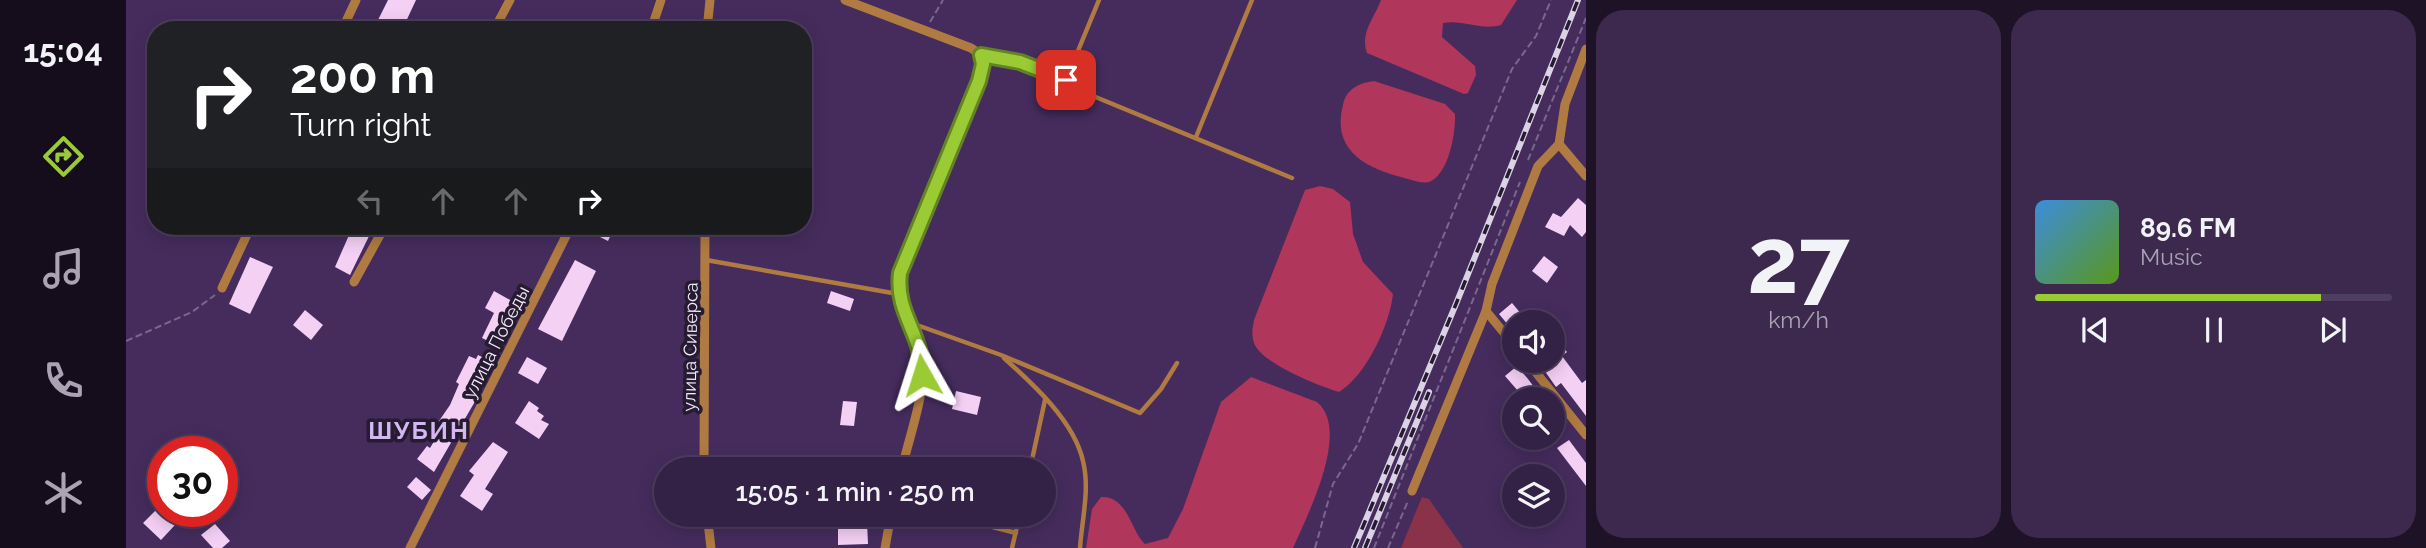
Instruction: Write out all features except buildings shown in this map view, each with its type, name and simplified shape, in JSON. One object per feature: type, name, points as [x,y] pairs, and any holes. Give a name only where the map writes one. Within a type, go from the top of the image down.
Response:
[{"type":"street","points":[[346,21],[356,0]]},
{"type":"street","points":[[499,21],[510,0]]},
{"type":"street","points":[[654,21],[661,0]]},
{"type":"street","points":[[708,21],[710,0]]},
{"type":"street","points":[[845,0],[971,48],[981,55],[983,64],[979,81],[903,261],[899,294],[923,354],[922,375],[905,457]]},
{"type":"street","points":[[1412,491],[1486,311],[1492,284],[1538,166],[1559,144],[1565,104],[1586,49]]},
{"type":"street","points":[[1559,144],[1586,176]]},
{"type":"street","points":[[222,288],[247,235]]},
{"type":"street","points":[[354,282],[380,235]]},
{"type":"street","name":"улица Победы","points":[[410,548],[566,235]]},
{"type":"street","name":"улица Сиверса","points":[[704,457],[705,235]]},
{"type":"street","points":[[1486,311],[1502,330]]},
{"type":"street","points":[[1536,373],[1586,435]]},
{"type":"street","points":[[708,527],[710,548]]},
{"type":"street","points":[[884,548],[888,527]]},
{"type":"lane","points":[[1066,80],[1099,0]]},
{"type":"lane","points":[[1196,137],[1252,0]]},
{"type":"lane","points":[[981,55],[1020,62],[1066,80],[1081,91],[1292,178]]},
{"type":"lane","points":[[706,260],[899,294]]},
{"type":"lane","points":[[909,323],[1001,355],[1140,413],[1161,389],[1177,363]]},
{"type":"lane","points":[[1001,355],[1045,399],[1064,423],[1083,459],[1086,495],[1080,548]]},
{"type":"lane","points":[[1033,457],[1045,399]]},
{"type":"lane","points":[[993,527],[1016,533]]},
{"type":"lane","points":[[1012,548],[1017,527]]},
{"type":"path","points":[[924,32],[943,0]]},
{"type":"path","points":[[1315,548],[1333,484],[1358,444],[1512,69],[1532,41],[1551,0]]},
{"type":"path","points":[[1374,548],[1586,18]]},
{"type":"path","points":[[126,341],[192,312],[222,288]]},
{"type":"path","points":[[1388,548],[1412,491]]},
{"type":"shaded area","points":[[1381,0],[1517,0],[1501,25],[1486,27],[1458,22],[1443,23],[1442,37],[1475,66],[1476,75],[1468,93],[1464,94],[1367,53],[1365,39]]},
{"type":"shaded area","points":[[1374,81],[1445,104],[1455,114],[1450,152],[1436,178],[1421,182],[1384,172],[1361,160],[1346,143],[1341,120],[1345,99],[1354,88]]},
{"type":"shaded area","points":[[1320,186],[1333,189],[1350,202],[1353,234],[1363,262],[1393,294],[1387,320],[1375,348],[1358,374],[1339,392],[1307,380],[1271,361],[1256,347],[1252,331],[1305,190]]},
{"type":"shaded area","points":[[1251,377],[1317,402],[1326,415],[1330,432],[1323,473],[1293,548],[1086,548],[1092,509],[1101,497],[1110,498],[1123,508],[1145,544],[1168,538],[1183,509],[1221,402]]},
{"type":"shaded area","points":[[1422,497],[1429,499],[1463,548],[1401,548]]},
{"type":"railway","points":[[1354,548],[1578,0]]},
{"type":"railway","points":[[1365,548],[1429,392]]},
{"type":"district","name":"ШУБИН","points":[[419,430]]},
{"type":"route","points":[[922,375],[923,354],[899,299],[900,273],[979,81],[983,64],[981,55],[1020,62],[1066,80]]}]
